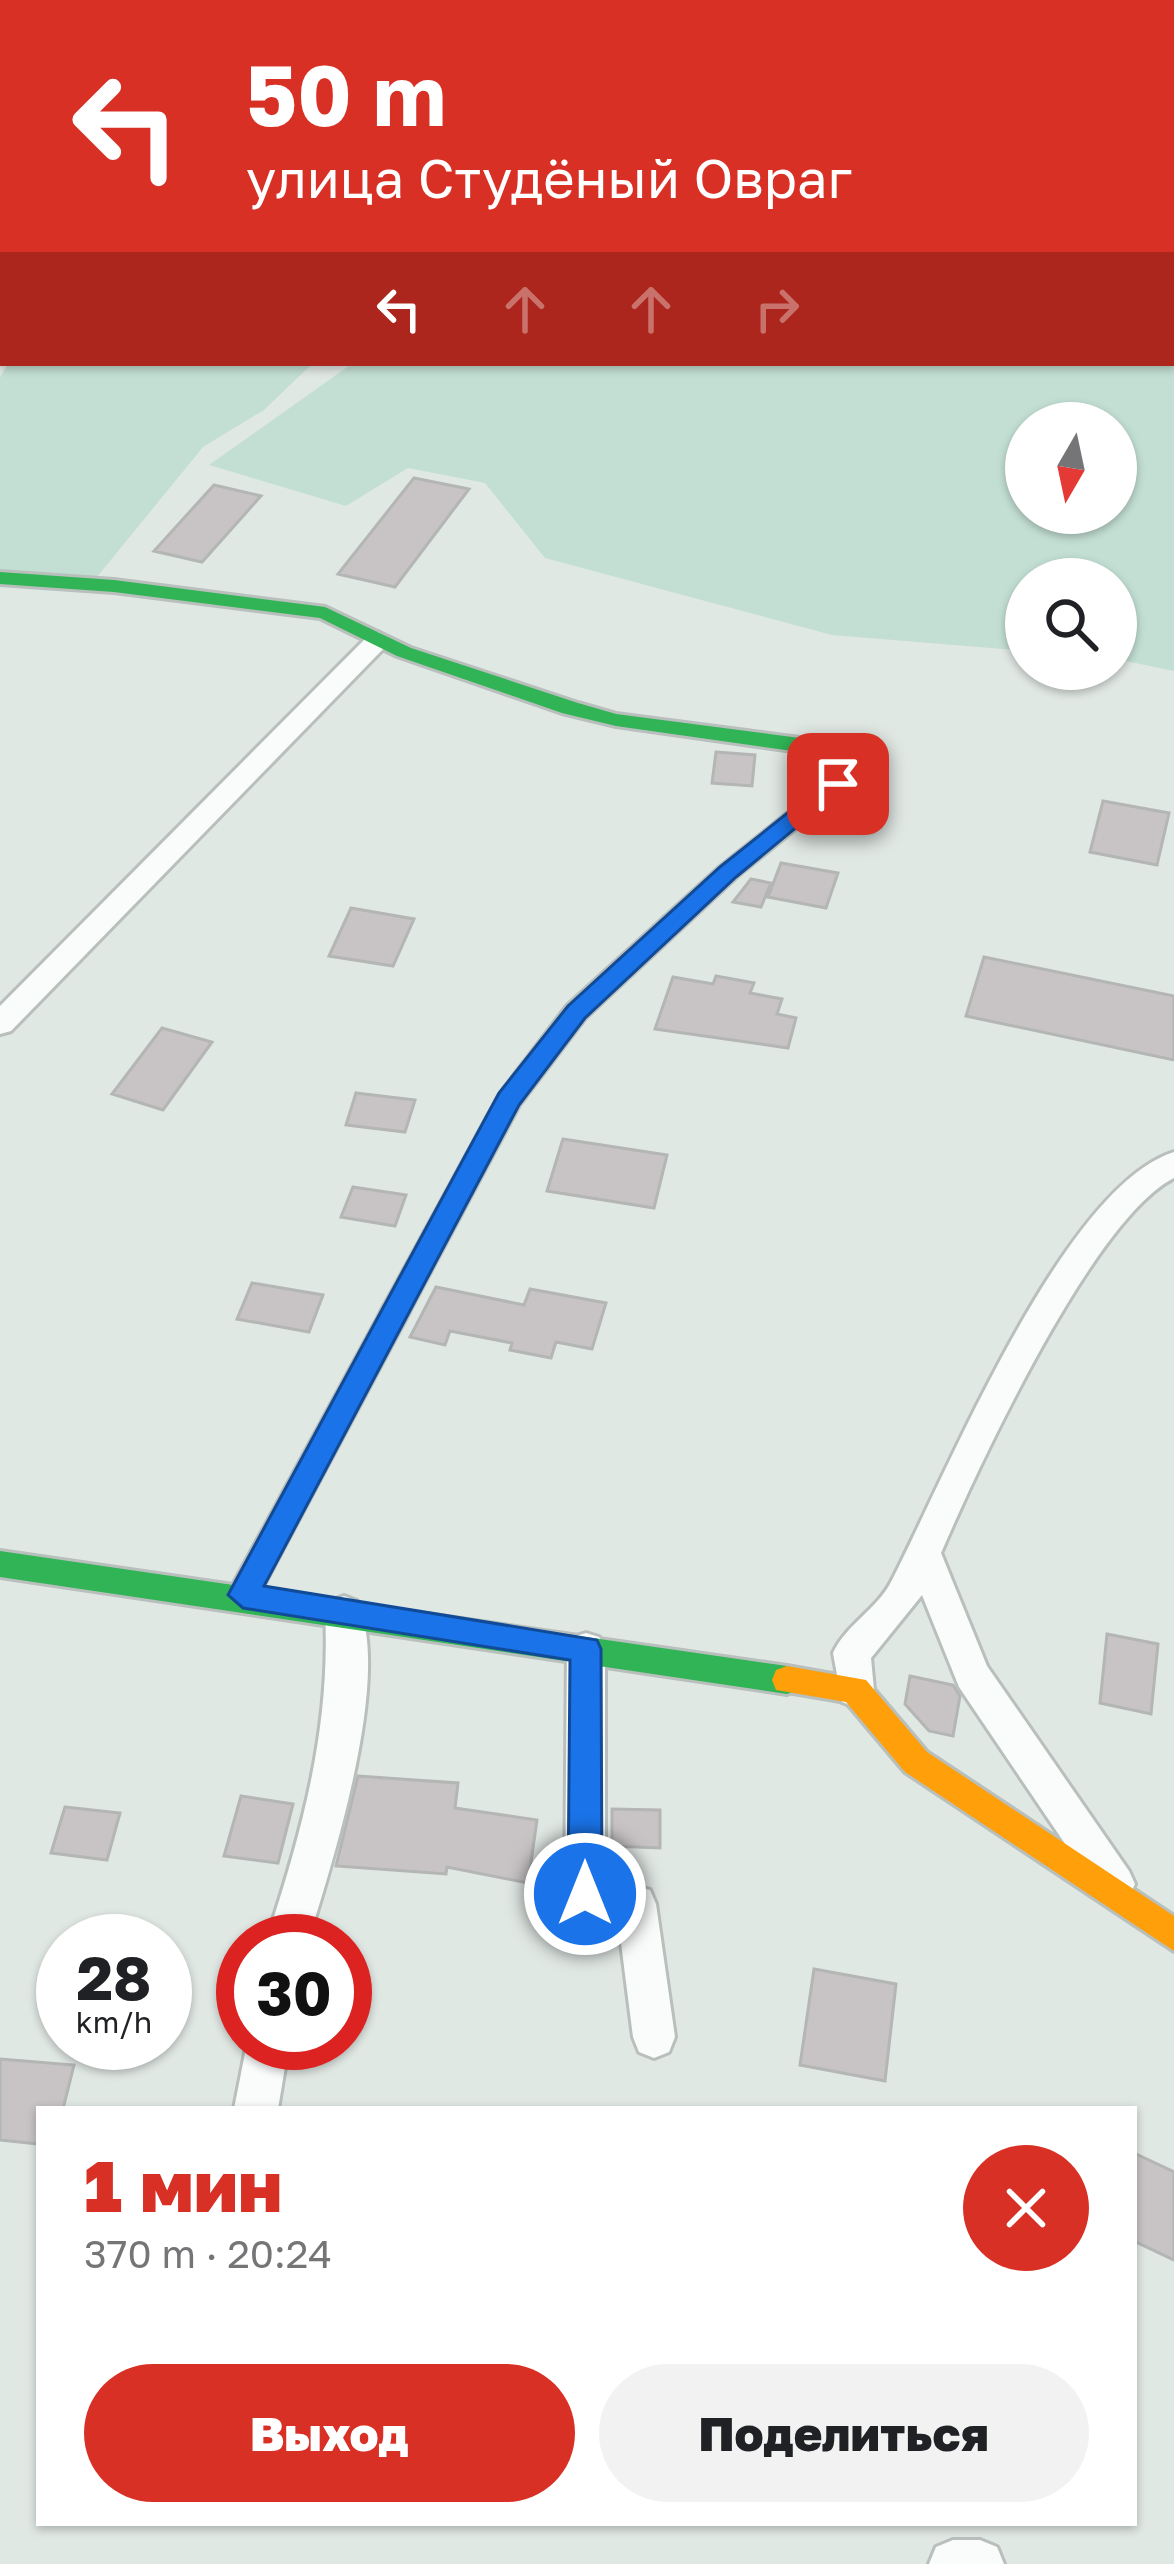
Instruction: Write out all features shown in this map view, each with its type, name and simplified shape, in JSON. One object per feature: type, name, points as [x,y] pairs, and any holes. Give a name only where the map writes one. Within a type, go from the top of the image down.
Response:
[{"type":"street","points":[[0,578],[115,586],[325,614],[378,640],[616,720],[875,754],[728,872],[576,1012],[508,1100],[243,1595]]},
{"type":"street","points":[[0,1024],[378,640]]},
{"type":"street","points":[[1174,1164],[1140,1181],[1088,1244],[971,1444],[925,1558],[902,1598],[852,1653],[855,1690],[916,1762],[1174,1935]]},
{"type":"street","points":[[925,1558],[972,1675],[1127,1900]]},
{"type":"street","points":[[0,1564],[243,1595],[855,1690]]},
{"type":"street","points":[[296,1914],[318,1845],[350,1671],[344,1612]]},
{"type":"street","points":[[586,1649],[585,1894],[636,1904],[654,2037]]},
{"type":"street","points":[[257,2106],[263,2070]]},
{"type":"street","points":[[953,2564],[980,2564]]},
{"type":"green space","points":[[7,366],[310,366],[264,410],[203,447],[97,577],[0,573],[0,377]]},
{"type":"green space","points":[[349,366],[1174,366],[1174,671],[1137,663],[1137,558],[1005,558],[1005,649],[832,635],[545,558],[485,483],[408,468],[346,506],[209,465]]},
{"type":"building","points":[[414,478],[469,489],[395,587],[338,574]]},
{"type":"building","points":[[214,485],[261,496],[202,562],[154,551]]},
{"type":"building","points":[[716,752],[755,755],[752,786],[712,783]]},
{"type":"building","points":[[1103,801],[1169,813],[1157,865],[1090,852]]},
{"type":"building","points":[[781,863],[838,873],[826,908],[768,897]]},
{"type":"building","points":[[751,879],[771,883],[761,907],[733,902]]},
{"type":"building","points":[[351,908],[414,919],[393,966],[329,956]]},
{"type":"building","points":[[984,957],[1174,996],[1174,1060],[966,1016]]},
{"type":"building","points":[[716,976],[754,983],[750,993],[782,999],[777,1014],[796,1018],[788,1048],[655,1029],[673,977],[713,984]]},
{"type":"building","points":[[162,1028],[212,1042],[163,1110],[112,1094]]},
{"type":"building","points":[[356,1093],[415,1100],[405,1132],[346,1125]]},
{"type":"building","points":[[563,1139],[667,1155],[654,1208],[547,1191]]},
{"type":"building","points":[[353,1187],[406,1195],[395,1226],[341,1217]]},
{"type":"building","points":[[252,1283],[323,1295],[309,1332],[237,1319]]},
{"type":"building","points":[[436,1287],[524,1305],[530,1289],[606,1303],[592,1349],[556,1342],[551,1358],[510,1350],[512,1343],[450,1331],[445,1345],[410,1337]]},
{"type":"building","points":[[1107,1634],[1158,1644],[1151,1714],[1100,1703]]},
{"type":"building","points":[[910,1676],[953,1685],[960,1696],[953,1736],[929,1731],[905,1704]]},
{"type":"building","points":[[358,1776],[458,1783],[455,1808],[537,1820],[528,1883],[447,1867],[446,1874],[336,1866]]},
{"type":"building","points":[[241,1796],[293,1804],[278,1863],[224,1856]]},
{"type":"building","points":[[65,1807],[120,1813],[107,1860],[51,1853]]},
{"type":"building","points":[[612,1809],[660,1810],[660,1848],[612,1846]]},
{"type":"building","points":[[814,1969],[896,1984],[885,2081],[800,2065]]},
{"type":"building","points":[[0,2059],[36,2062],[36,2070],[73,2070],[64,2106],[36,2106],[36,2144],[0,2140]]},
{"type":"building","points":[[1137,2154],[1174,2172],[1174,2260],[1137,2242]]},
{"type":"traffic: fast","points":[[0,578],[114,586],[325,613],[404,652],[570,708],[616,720],[807,746]]},
{"type":"traffic: fast","points":[[243,1595],[395,1312]]},
{"type":"traffic: fast","points":[[0,1564],[787,1680]]},
{"type":"traffic: slow","points":[[395,1312],[509,1100],[576,1012],[728,872],[875,755],[807,746]]},
{"type":"traffic: slow","points":[[787,1680],[855,1690],[916,1762],[1174,1935]]},
{"type":"route","points":[[585,1894],[586,1649],[243,1595],[508,1100],[576,1012],[728,872],[838,784]]}]
